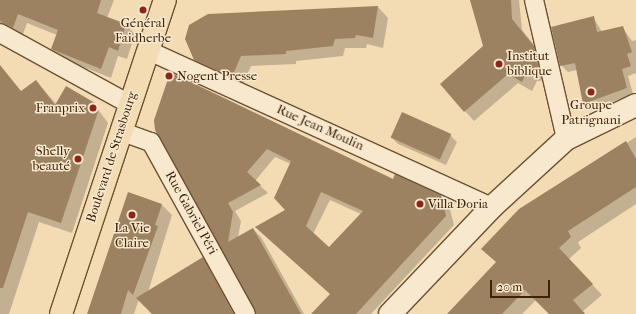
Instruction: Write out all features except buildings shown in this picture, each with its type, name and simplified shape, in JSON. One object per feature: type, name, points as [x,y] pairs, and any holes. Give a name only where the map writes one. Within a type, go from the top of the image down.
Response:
[{"type":"main road","name":"Boulevard de Strasbourg","points":[[61,314],[128,104],[165,0]]},
{"type":"main road","points":[[390,314],[492,207],[566,139],[636,105]]},
{"type":"street","points":[[534,0],[566,139]]},
{"type":"street","points":[[0,33],[128,104]]},
{"type":"street","name":"Rue Jean Moulin","points":[[147,50],[492,207]]},
{"type":"street","name":"Rue Gabriel Péri","points":[[120,131],[151,142],[246,314]]},
{"type":"place","name":"Général Faidherbe","points":[[143,10]]},
{"type":"place","name":"Institut biblique","points":[[499,64]]},
{"type":"place","name":"Nogent Presse","points":[[169,76]]},
{"type":"place","name":"Groupe Patrignani","points":[[591,92]]},
{"type":"place","name":"Franprix","points":[[93,108]]},
{"type":"place","name":"Shelly beauté","points":[[78,159]]},
{"type":"place","name":"Villa Doria","points":[[420,204]]},
{"type":"place","name":"La Vie Claire","points":[[132,215]]}]
